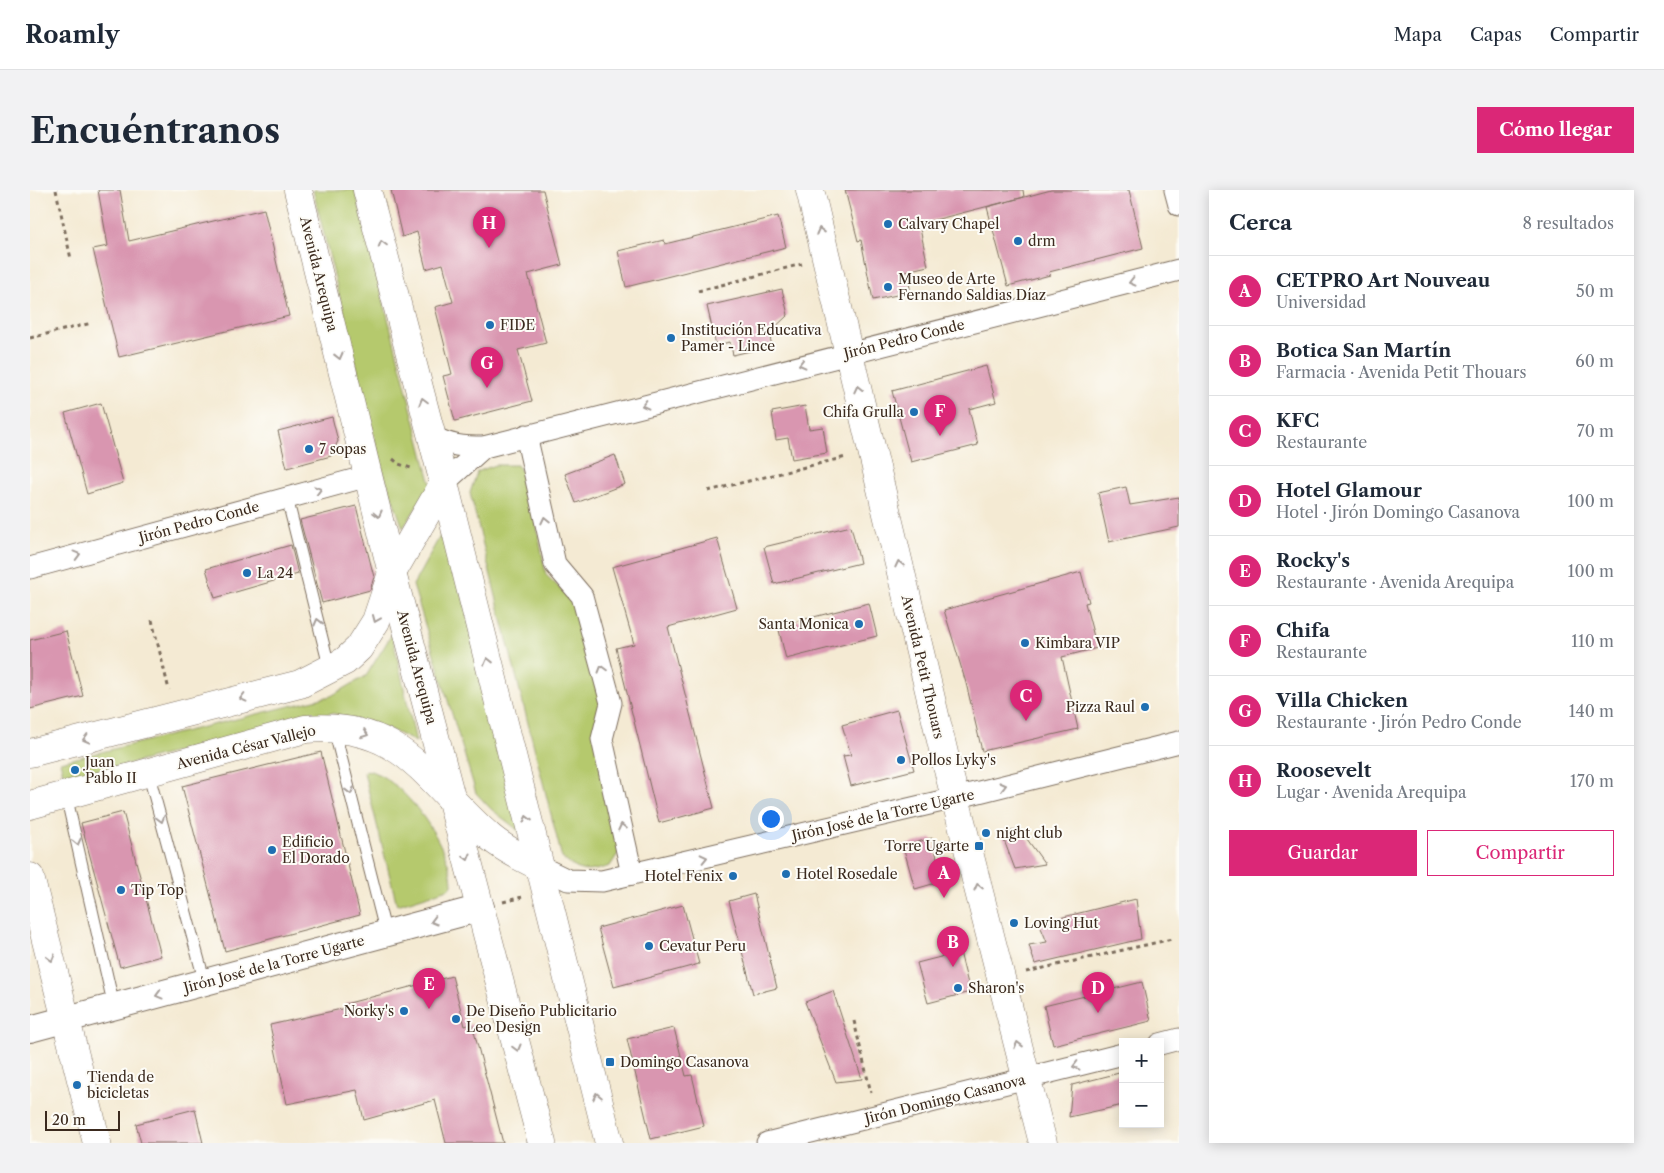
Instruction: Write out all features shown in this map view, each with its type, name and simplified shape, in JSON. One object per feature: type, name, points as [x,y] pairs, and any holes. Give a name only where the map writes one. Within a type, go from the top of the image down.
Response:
[{"type":"main road","name":"Avenida Arequipa","points":[[298,190],[392,573],[542,1143]]},
{"type":"main road","points":[[368,190],[444,483],[609,1143]]},
{"type":"main road","name":"Avenida Petit Thouars","points":[[810,190],[955,798],[1043,1143]]},
{"type":"main road","points":[[30,753],[300,684],[345,661],[359,648],[376,621],[392,573],[444,483]]},
{"type":"main road","name":"Avenida César Vallejo","points":[[30,805],[305,729],[334,727],[360,732],[391,746],[414,760],[491,838],[516,855],[539,866]]},
{"type":"main road","points":[[30,877],[97,1143]]},
{"type":"street","points":[[1175,190],[1179,206]]},
{"type":"street","name":"Jirón Pedro Conde","points":[[432,436],[443,443],[460,447],[484,447],[849,352],[1179,270]]},
{"type":"street","points":[[526,436],[555,564],[582,596],[612,703],[602,739],[632,874]]},
{"type":"street","name":"Jirón Pedro Conde","points":[[444,483],[484,447]]},
{"type":"street","name":"Jirón Pedro Conde","points":[[30,568],[368,476]]},
{"type":"street","name":"Jirón José de la Torre Ugarte","points":[[539,866],[568,880],[586,882],[632,874],[955,798],[1179,742]]},
{"type":"street","name":"Jirón José de la Torre Ugarte","points":[[553,920],[562,897],[586,882]]},
{"type":"street","name":"Jirón José de la Torre Ugarte","points":[[30,1029],[481,908]]},
{"type":"street","points":[[1164,1043],[1179,1039]]},
{"type":"street","name":"Jirón Domingo Casanova","points":[[767,1143],[1119,1055]]},
{"type":"lane","points":[[287,498],[330,670]]},
{"type":"lane","points":[[334,727],[386,934]]},
{"type":"lane","points":[[148,772],[205,983]]},
{"type":"lane","points":[[66,795],[114,1007]]},
{"type":"path","points":[[56,190],[71,259]]},
{"type":"path","points":[[698,291],[826,258]]},
{"type":"path","points":[[30,338],[92,323]]},
{"type":"path","points":[[708,491],[872,451]]},
{"type":"path","points":[[152,620],[176,716]]},
{"type":"path","points":[[1001,978],[1172,939]]},
{"type":"path","points":[[854,1020],[877,1116]]},
{"type":"green space","points":[[313,190],[355,190],[431,485],[403,528],[382,468]]},
{"type":"green space","points":[[495,465],[517,465],[528,480],[546,575],[572,600],[602,699],[619,852],[610,866],[584,871],[562,858],[470,493],[477,472]]},
{"type":"green space","points":[[445,527],[523,834],[491,809],[476,793],[413,585]]},
{"type":"green space","points":[[392,634],[416,742],[391,730],[332,713],[65,780],[60,762],[331,696],[366,676]]},
{"type":"green space","points":[[366,770],[380,775],[395,786],[410,800],[423,817],[435,835],[450,871],[452,886],[448,889],[397,905],[365,777],[364,772]]},
{"type":"building","points":[[98,190],[120,190],[129,241],[264,209],[289,316],[119,357],[93,249],[108,246]]},
{"type":"building","points":[[391,190],[543,190],[562,265],[528,274],[546,343],[518,350],[532,401],[455,421],[443,376],[452,374],[435,307],[453,302],[443,264],[426,269],[417,232],[402,237]]},
{"type":"building","points":[[845,190],[1023,190],[1024,197],[919,224],[928,266],[906,271],[911,292],[873,300],[861,240],[858,241]]},
{"type":"building","points":[[1051,190],[1129,190],[1143,248],[1049,272],[1050,275],[1008,286],[987,207]]},
{"type":"building","points":[[778,216],[786,247],[626,287],[618,251],[664,240],[665,244]]},
{"type":"building","points":[[782,289],[788,315],[769,333],[772,346],[733,355],[730,342],[716,345],[707,306]]},
{"type":"building","points":[[986,366],[996,402],[969,409],[978,445],[911,462],[892,391]]},
{"type":"building","points":[[101,403],[123,483],[87,494],[65,413]]},
{"type":"building","points":[[805,406],[809,429],[823,427],[827,453],[792,459],[788,438],[776,440],[772,412]]},
{"type":"building","name":"7 sopas","points":[[332,417],[338,441],[331,456],[287,468],[278,431]]},
{"type":"building","points":[[615,455],[625,484],[576,503],[565,474]]},
{"type":"building","points":[[1126,487],[1130,505],[1179,497],[1179,527],[1109,542],[1098,493]]},
{"type":"building","points":[[356,506],[374,577],[370,590],[322,603],[300,520]]},
{"type":"building","points":[[851,526],[860,563],[774,584],[764,547]]},
{"type":"building","points":[[717,538],[737,608],[668,627],[714,808],[659,823],[616,648],[634,644],[612,567]]},
{"type":"building","name":"La 24","points":[[291,545],[298,574],[215,598],[206,569]]},
{"type":"building","points":[[1081,572],[1089,602],[1085,603],[1097,648],[1062,657],[1078,729],[982,751],[966,683],[944,610]]},
{"type":"building","points":[[869,603],[877,636],[786,659],[778,626]]},
{"type":"building","points":[[66,631],[83,696],[30,709],[30,640]]},
{"type":"building","points":[[897,710],[914,770],[851,786],[843,756],[851,755],[842,725]]},
{"type":"building","name":"Edificio El Dorado","points":[[321,752],[360,915],[225,951],[182,786]]},
{"type":"building","name":"Tip Top","points":[[123,812],[161,956],[120,967],[81,823]]},
{"type":"building","points":[[1019,828],[1045,864],[1015,869],[1002,835]]},
{"type":"building","points":[[932,838],[943,881],[915,889],[903,846]]},
{"type":"building","points":[[754,894],[777,988],[753,994],[729,901]]},
{"type":"building","points":[[1136,899],[1141,939],[1035,964],[1029,945],[1047,942],[1039,923]]},
{"type":"building","name":"Cevatur Peru","points":[[683,905],[699,964],[614,987],[598,928]]},
{"type":"building","points":[[960,952],[970,992],[928,1003],[917,963]]},
{"type":"building","points":[[452,976],[465,1026],[472,1024],[503,1143],[446,1143],[435,1100],[364,1120],[357,1090],[287,1104],[270,1025],[346,1008],[345,1004]]},
{"type":"building","points":[[1142,982],[1151,1021],[1053,1045],[1044,1006]]},
{"type":"building","points":[[833,991],[862,1079],[836,1082],[805,1002]]},
{"type":"building","points":[[674,1028],[686,1076],[692,1075],[704,1126],[651,1139],[627,1039]]},
{"type":"building","points":[[1119,1073],[1119,1106],[1069,1117],[1072,1085]]},
{"type":"building","points":[[195,1109],[203,1143],[141,1143],[136,1124]]},
{"type":"place","name":"Calvary Chapel","points":[[888,224]]},
{"type":"place","name":"drm","points":[[1018,241]]},
{"type":"place","name":"Roosevelt","points":[[489,248]]},
{"type":"place","name":"Museo de Arte Fernando Saldias Díaz","points":[[888,287]]},
{"type":"place","name":"FIDE","points":[[490,325]]},
{"type":"place","name":"Institución Educativa Pamer - Lince","points":[[671,338]]},
{"type":"place","name":"Villa Chicken","points":[[487,388]]},
{"type":"place","name":"Chifa Grulla","points":[[914,412]]},
{"type":"place","name":"Chifa","points":[[940,436]]},
{"type":"place","name":"7 sopas","points":[[309,449]]},
{"type":"place","name":"La 24","points":[[247,573]]},
{"type":"place","name":"Santa Monica","points":[[859,624]]},
{"type":"place","name":"Kimbara VIP","points":[[1025,643]]},
{"type":"place","name":"Pizza Raul","points":[[1145,707]]},
{"type":"place","name":"KFC","points":[[1026,721]]},
{"type":"place","name":"Pollos Lyky's","points":[[901,760]]},
{"type":"place","name":"Juan Pablo II","points":[[75,770]]},
{"type":"place","name":"night club","points":[[986,833]]},
{"type":"place","name":"Torre Ugarte","points":[[979,846]]},
{"type":"place","name":"Edificio El Dorado","points":[[272,850]]},
{"type":"place","name":"Hotel Rosedale","points":[[786,874]]},
{"type":"place","name":"Hotel Fenix","points":[[733,876]]},
{"type":"place","name":"Tip Top","points":[[121,890]]},
{"type":"place","name":"CETPRO Art Nouveau","points":[[944,898]]},
{"type":"place","name":"Loving Hut","points":[[1014,923]]},
{"type":"place","name":"Cevatur Peru","points":[[649,946]]},
{"type":"place","name":"Botica San Martín","points":[[953,967]]},
{"type":"place","name":"Sharon's","points":[[958,988]]},
{"type":"place","name":"Rocky's","points":[[429,1009]]},
{"type":"place","name":"Norky's","points":[[404,1011]]},
{"type":"place","name":"Hotel Glamour","points":[[1098,1013]]},
{"type":"place","name":"De Diseño Publicitario Leo Design","points":[[456,1019]]},
{"type":"place","name":"Domingo Casanova","points":[[610,1062]]},
{"type":"place","name":"Tienda de bicicletas","points":[[77,1085]]}]
